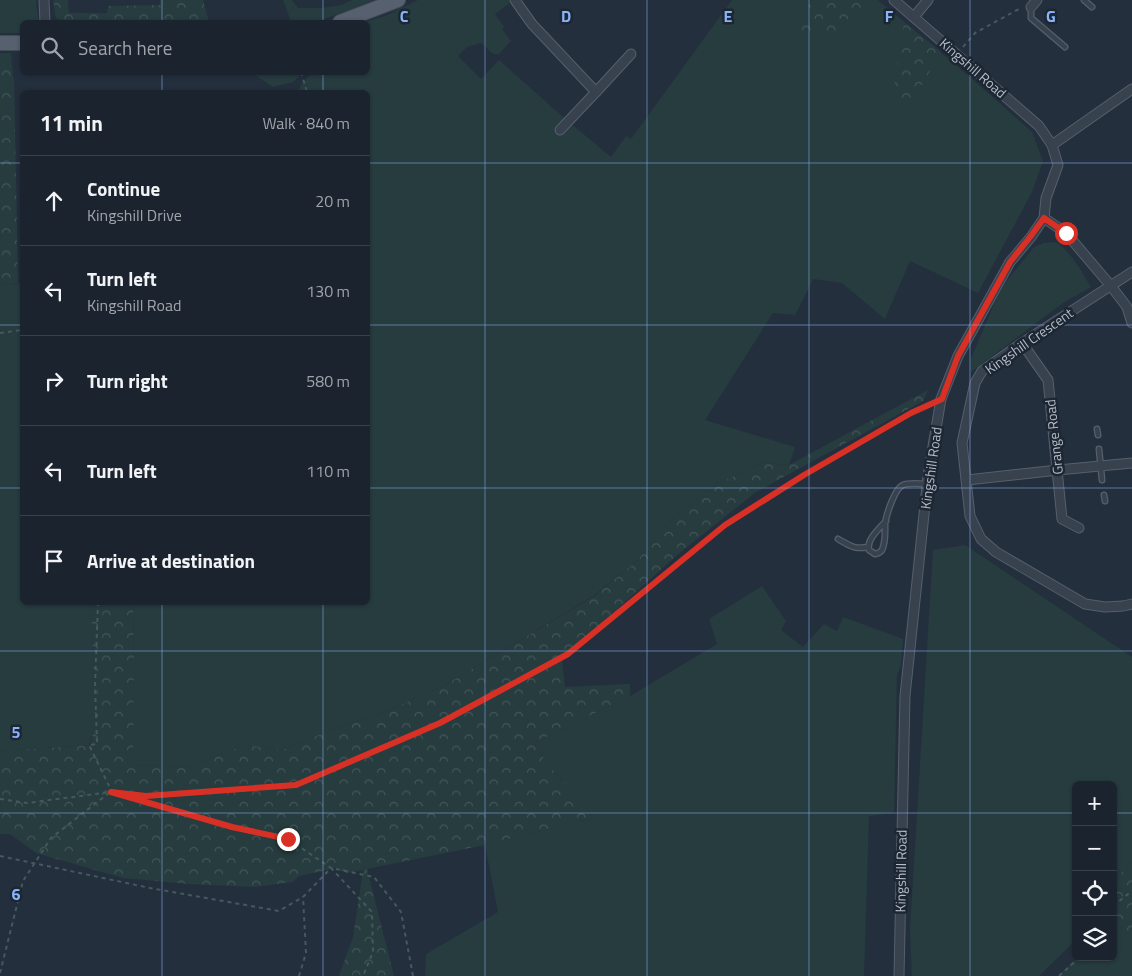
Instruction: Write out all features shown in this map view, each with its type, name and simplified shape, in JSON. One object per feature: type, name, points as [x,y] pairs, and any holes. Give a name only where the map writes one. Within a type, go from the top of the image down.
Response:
[{"type":"main road","points":[[345,20],[398,0]]},
{"type":"main road","points":[[0,43],[20,43]]},
{"type":"street","points":[[44,0],[46,20]]},
{"type":"street","points":[[515,0],[532,24],[596,92]]},
{"type":"street","name":"Kingshill Road","points":[[894,0],[1039,126],[1052,145],[1058,164],[1046,198],[1044,218],[1010,262],[958,356],[942,399],[927,484],[905,696],[899,976]]},
{"type":"street","points":[[914,17],[928,0]]},
{"type":"street","points":[[560,130],[631,54]]},
{"type":"street","points":[[1052,145],[1132,88]]},
{"type":"street","points":[[1044,218],[1066,233],[1111,286],[1127,307],[1132,323]]},
{"type":"street","name":"Kingshill Crescent","points":[[1132,272],[982,371],[976,383],[962,443],[970,516],[981,539],[996,552],[1085,604],[1105,607],[1132,604]]},
{"type":"street","name":"Grange Road","points":[[1022,343],[1048,380],[1062,519],[1079,528]]},
{"type":"street","points":[[967,480],[1132,463]]},
{"type":"lane","points":[[1084,0],[1092,7]]},
{"type":"lane","points":[[1034,3],[1031,18],[1065,47]]},
{"type":"lane","points":[[1097,429],[1098,435]]},
{"type":"lane","points":[[1099,450],[1102,480]]},
{"type":"lane","points":[[868,547],[875,554],[879,553],[882,549],[886,520],[898,488],[908,484],[927,484]]},
{"type":"lane","points":[[1104,495],[1105,501]]},
{"type":"lane","points":[[868,547],[869,542],[886,520]]},
{"type":"lane","points":[[838,539],[854,548],[868,547]]},
{"type":"path","points":[[957,54],[975,33],[1034,3]]},
{"type":"path","points":[[302,75],[306,90]]},
{"type":"path","points":[[0,333],[20,330]]},
{"type":"path","points":[[0,799],[27,802],[111,792],[146,796],[296,785],[440,723],[568,654],[725,525],[804,475],[911,413],[942,399]]},
{"type":"path","points":[[98,605],[95,685],[97,744],[90,745],[111,792],[232,827],[288,839],[331,868],[372,912],[373,952],[363,976]]},
{"type":"path","points":[[0,973],[23,881],[51,838],[111,792]]},
{"type":"path","points":[[0,856],[150,888],[279,911],[303,897],[331,868]]},
{"type":"path","points":[[331,868],[374,877],[401,912],[413,976]]},
{"type":"path","points":[[1117,903],[1132,891]]},
{"type":"path","points":[[299,976],[306,953],[303,897]]},
{"type":"path","points":[[1059,976],[1076,961]]},
{"type":"green space","points":[[0,0],[37,0],[39,20],[20,20],[20,33],[0,33]]},
{"type":"green space","points":[[53,0],[68,0],[69,13],[107,13],[108,6],[160,5],[160,0],[203,0],[208,20],[60,20],[56,18]]},
{"type":"green space","points":[[283,0],[292,0],[298,8],[322,8],[341,5],[352,0],[375,0],[322,20],[290,20]]},
{"type":"green space","points":[[418,0],[509,0],[511,2],[495,14],[504,27],[502,29],[511,41],[499,54],[493,54],[481,43],[467,47],[458,56],[481,79],[499,60],[611,157],[626,136],[631,139],[732,0],[878,0],[1032,132],[1043,161],[1032,192],[978,293],[910,261],[885,319],[842,283],[813,279],[795,315],[773,313],[705,420],[795,447],[789,465],[762,463],[715,485],[660,530],[638,560],[592,597],[445,685],[373,717],[341,726],[282,750],[246,745],[186,767],[132,765],[133,605],[370,605],[370,90],[299,90],[309,75],[370,75],[370,20],[385,16]]},
{"type":"green space","points":[[812,0],[870,0],[835,41],[792,28]]},
{"type":"green space","points":[[904,22],[941,52],[911,104],[893,93]]},
{"type":"green space","points":[[0,53],[11,53],[14,78],[18,283],[0,285]]},
{"type":"green space","points":[[255,75],[301,75],[293,82],[273,87]]},
{"type":"green space","points":[[1056,242],[1071,257],[1091,287],[1063,303],[971,372],[970,361],[997,297],[1008,279],[1034,247],[1044,243]]},
{"type":"green space","points":[[20,283],[20,605],[89,605],[92,627],[95,724],[89,745],[0,751],[0,285]]},
{"type":"green space","points":[[928,390],[923,401],[756,492],[677,555],[562,661],[565,687],[630,684],[630,696],[534,743],[548,765],[577,796],[593,818],[485,845],[367,869],[394,976],[339,976],[353,937],[363,870],[347,873],[336,868],[299,876],[293,882],[254,887],[123,878],[36,853],[10,834],[0,834],[0,751],[90,745],[95,724],[92,627],[89,605],[133,605],[133,765],[186,767],[246,745],[282,750],[341,726],[373,717],[445,685],[593,597],[638,560],[660,530],[715,485],[762,463],[789,465]]},
{"type":"green space","points":[[965,545],[1132,657],[1132,861],[1117,877],[1117,781],[1072,781],[1072,944],[1039,976],[912,976],[910,929],[933,550]]},
{"type":"green space","points":[[762,586],[786,621],[781,630],[803,647],[824,624],[837,631],[843,617],[903,639],[901,665],[897,675],[894,813],[869,816],[864,976],[425,976],[426,954],[498,912],[485,845],[593,818],[577,796],[548,765],[534,743],[630,696],[717,644],[709,619]]},
{"type":"green space","points":[[1132,861],[1132,934],[1117,934],[1117,877]]},
{"type":"green space","points":[[1132,907],[1132,976],[1058,976],[1074,961],[1117,961],[1117,920]]},
{"type":"route","points":[[288,839],[232,827],[111,792],[146,796],[296,785],[440,723],[568,654],[725,525],[804,475],[911,413],[942,399],[958,356],[1010,262],[1044,218],[1066,233]]}]
